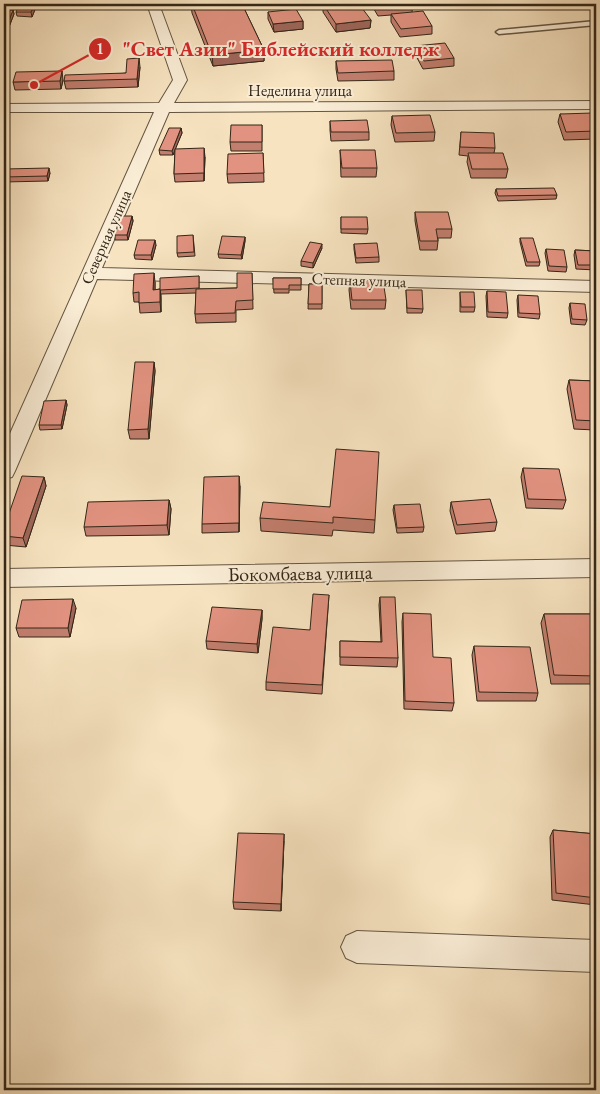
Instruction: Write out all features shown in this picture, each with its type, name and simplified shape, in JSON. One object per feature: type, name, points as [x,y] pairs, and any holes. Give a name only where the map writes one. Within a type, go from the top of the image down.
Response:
[{"type":"street","name":"Северная улица","points":[[4,471],[163,108],[180,80],[153,4]]},
{"type":"street","name":"Неделина улица","points":[[4,108],[596,105]]},
{"type":"street","name":"Степная улица","points":[[91,273],[596,287]]},
{"type":"street","name":"Бокомбаева улица","points":[[4,578],[596,568]]},
{"type":"street","points":[[357,947],[596,956]]},
{"type":"lane","points":[[499,32],[596,23]]},
{"type":"building","points":[[20,4],[35,4],[31,12],[16,12]]},
{"type":"building","points":[[192,4],[242,4],[264,50],[212,55]]},
{"type":"building","points":[[323,4],[359,4],[371,20],[336,24]]},
{"type":"building","points":[[376,4],[412,4],[413,5],[379,8]]},
{"type":"building","points":[[296,9],[303,21],[273,24],[268,12]]},
{"type":"building","points":[[4,10],[13,10],[6,28],[4,28]]},
{"type":"building","points":[[423,11],[432,26],[401,29],[391,14]]},
{"type":"building","points":[[445,43],[454,58],[424,61],[415,46]]},
{"type":"building","points":[[139,58],[137,79],[64,81],[65,75],[126,73],[127,59]]},
{"type":"building","points":[[392,60],[394,71],[338,73],[336,61]]},
{"type":"building","points":[[62,71],[60,81],[13,82],[16,72]]},
{"type":"building","points":[[593,113],[596,120],[596,131],[566,132],[560,114]]},
{"type":"building","points":[[430,115],[435,132],[396,133],[392,116]]},
{"type":"building","points":[[367,120],[369,132],[331,132],[330,121]]},
{"type":"building","points":[[231,125],[262,125],[262,142],[230,142]]},
{"type":"building","points":[[169,128],[181,128],[172,151],[159,150]]},
{"type":"building","points":[[461,132],[494,133],[495,148],[460,147]]},
{"type":"building","points":[[204,148],[204,173],[174,174],[175,149]]},
{"type":"building","points":[[340,150],[375,150],[377,168],[342,168]]},
{"type":"building","points":[[263,153],[264,173],[227,174],[228,154]]},
{"type":"building","points":[[468,153],[503,153],[508,169],[472,169]]},
{"type":"building","points":[[49,168],[47,176],[4,177],[4,169]]},
{"type":"building","points":[[554,188],[557,195],[498,196],[496,189]]},
{"type":"building","points":[[415,212],[448,212],[452,229],[436,229],[438,241],[420,241]]},
{"type":"building","points":[[120,216],[132,216],[127,235],[115,235]]},
{"type":"building","points":[[341,217],[367,217],[368,229],[341,229]]},
{"type":"building","points":[[193,235],[194,252],[177,253],[177,236]]},
{"type":"building","points":[[222,236],[245,237],[241,255],[218,254]]},
{"type":"building","points":[[520,238],[533,238],[540,262],[527,262]]},
{"type":"building","points":[[138,240],[155,240],[151,255],[134,255]]},
{"type":"building","points":[[310,242],[322,244],[313,263],[301,261]]},
{"type":"building","points":[[377,243],[379,257],[356,258],[354,244]]},
{"type":"building","points":[[546,249],[564,250],[567,267],[549,266]]},
{"type":"building","points":[[575,250],[596,251],[596,265],[578,265]]},
{"type":"building","points":[[154,273],[153,290],[160,289],[160,302],[139,303],[139,292],[133,293],[134,274]]},
{"type":"building","points":[[237,273],[252,273],[253,300],[236,301],[235,313],[195,314],[196,289],[237,288]]},
{"type":"building","points":[[199,276],[199,288],[160,290],[160,278]]},
{"type":"building","points":[[273,278],[301,278],[301,285],[289,285],[289,289],[273,289]]},
{"type":"building","points":[[383,280],[386,300],[352,300],[350,281]]},
{"type":"building","points":[[309,284],[322,284],[322,304],[308,304]]},
{"type":"building","points":[[406,290],[422,290],[423,309],[407,308]]},
{"type":"building","points":[[487,291],[506,292],[508,313],[488,312]]},
{"type":"building","points":[[460,292],[474,292],[475,307],[461,307]]},
{"type":"building","points":[[518,295],[538,296],[540,314],[519,313]]},
{"type":"building","points":[[570,303],[585,304],[587,320],[572,319]]},
{"type":"building","points":[[135,362],[154,362],[148,429],[128,430]]},
{"type":"building","points":[[569,380],[596,381],[596,396],[593,396],[596,421],[576,420]]},
{"type":"building","points":[[66,400],[61,425],[39,425],[44,401]]},
{"type":"building","points":[[336,449],[379,452],[375,520],[333,517],[333,523],[260,518],[263,502],[330,507]]},
{"type":"building","points":[[523,468],[559,469],[566,500],[528,499]]},
{"type":"building","points":[[22,476],[44,477],[23,538],[4,536],[4,528]]},
{"type":"building","points":[[239,476],[239,523],[202,524],[204,477]]},
{"type":"building","points":[[490,499],[497,522],[457,525],[451,502]]},
{"type":"building","points":[[169,500],[167,525],[84,527],[88,502]]},
{"type":"building","points":[[420,504],[424,527],[397,528],[394,505]]},
{"type":"building","points":[[313,594],[329,595],[322,685],[266,682],[273,627],[310,630]]},
{"type":"building","points":[[380,597],[395,597],[398,658],[340,657],[340,641],[382,642]]},
{"type":"building","points":[[73,599],[68,628],[16,628],[22,600]]},
{"type":"building","points":[[212,607],[262,610],[257,644],[206,641]]},
{"type":"building","points":[[403,613],[431,614],[433,657],[451,658],[454,703],[405,701]]},
{"type":"building","points":[[544,614],[596,614],[596,676],[554,675]]},
{"type":"building","points":[[474,646],[530,647],[538,693],[479,692]]},
{"type":"building","points":[[553,830],[596,834],[596,898],[556,893]]},
{"type":"building","points":[[238,833],[284,834],[281,904],[233,902]]},
{"type":"place","name":"\"Свет Азии\" Библейский колледж","points":[[34,85]]}]
